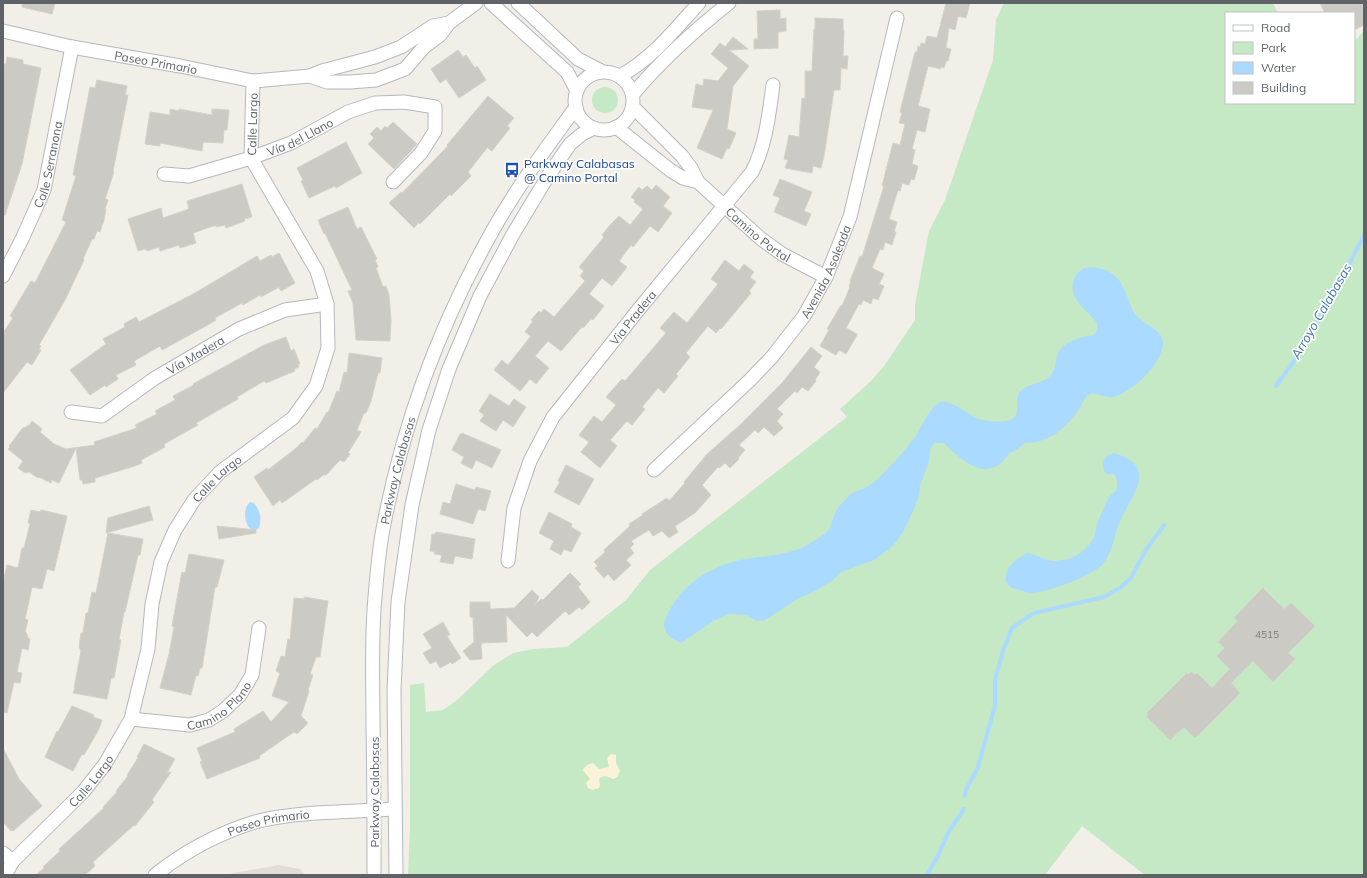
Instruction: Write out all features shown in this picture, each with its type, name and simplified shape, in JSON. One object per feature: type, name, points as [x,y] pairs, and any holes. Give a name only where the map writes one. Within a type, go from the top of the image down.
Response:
[{"type":"street","name":"Paseo Primario","points":[[310,76],[327,82],[350,82],[376,80],[405,69],[424,47],[440,35],[449,23],[476,3]]},
{"type":"street","points":[[492,3],[567,72],[576,91]]},
{"type":"street","points":[[518,3],[578,59],[601,71],[612,72],[626,81],[633,94],[633,107],[626,120],[612,129],[603,130],[586,124],[579,117],[575,99],[576,91],[580,84],[586,78],[601,71]]},
{"type":"street","points":[[620,76],[636,68],[648,57],[699,3]]},
{"type":"street","points":[[633,94],[646,78],[671,54],[729,3]]},
{"type":"street","name":"Avenida Asoleada","points":[[654,470],[750,380],[772,357],[804,316],[826,277],[850,217],[897,18]]},
{"type":"street","name":"Paseo Primario","points":[[3,31],[72,47],[253,80],[310,76],[322,71],[375,57],[401,47],[433,26],[449,23]]},
{"type":"street","name":"Calle Serranona","points":[[3,276],[22,239],[44,190],[72,47]]},
{"type":"street","name":"Calle Largo","points":[[5,875],[8,857],[83,792],[105,764],[131,719],[148,649],[152,604],[161,562],[175,530],[194,500],[220,472],[293,418],[316,386],[328,348],[326,304],[317,271],[251,158],[253,80]]},
{"type":"street","name":"Via Pradera","points":[[508,561],[514,508],[530,461],[554,417],[638,310],[752,172],[759,159],[773,85]]},
{"type":"street","name":"Vía del Llano","points":[[164,174],[189,176],[251,158],[291,143],[348,112],[375,103],[404,102],[435,107],[435,131],[422,153],[393,182]]},
{"type":"street","name":"Parkway Calabasas","points":[[374,875],[373,664],[375,598],[383,525],[398,459],[414,405],[435,347],[466,280],[517,191],[576,107]]},
{"type":"street","name":"Camino Portal","points":[[633,107],[691,168],[698,182],[760,238],[782,254],[826,277]]},
{"type":"street","name":"Camino Portal","points":[[616,127],[670,170],[683,178],[698,182]]},
{"type":"street","name":"Parkway Calabasas","points":[[396,875],[394,684],[398,602],[412,505],[429,430],[452,362],[480,296],[512,236],[548,176],[570,144],[582,134],[594,128]]},
{"type":"street","points":[[653,157],[659,156],[664,152],[666,141]]},
{"type":"street","name":"Vía Madera","points":[[71,412],[102,416],[155,378],[239,329],[285,310],[326,304]]},
{"type":"street","name":"Camino Plano","points":[[131,719],[190,725],[209,720],[240,695],[252,675],[259,628]]},
{"type":"street","name":"Paseo Primario","points":[[155,875],[195,848],[224,834],[255,822],[297,814],[395,810]]},
{"type":"shaded area","points":[[278,865],[300,869],[305,875],[224,875]]},
{"type":"green space","points":[[1004,3],[1273,3],[1278,12],[1225,12],[1225,104],[1355,104],[1355,41],[1364,31],[1364,875],[1145,875],[1082,826],[1045,875],[408,875],[410,827],[410,685],[424,683],[426,712],[443,710],[456,701],[494,665],[513,653],[533,649],[567,647],[626,600],[650,570],[847,417],[840,409],[871,381],[884,366],[915,320],[915,305],[929,231],[945,200],[993,60],[996,20]]},
{"type":"green space","points":[[605,87],[614,91],[618,100],[614,109],[605,113],[596,109],[592,100],[596,91]]},
{"type":"sand","points":[[611,754],[616,755],[616,763],[620,771],[618,776],[614,779],[606,776],[603,777],[599,779],[599,788],[593,790],[588,788],[586,783],[590,779],[583,770],[587,765],[593,763],[599,769],[609,767],[607,758]]},
{"type":"water","points":[[1087,267],[1109,272],[1119,280],[1135,314],[1155,329],[1162,338],[1162,351],[1158,359],[1145,376],[1137,383],[1114,397],[1107,397],[1093,393],[1088,395],[1073,417],[1056,434],[1039,441],[1025,443],[1018,449],[1011,452],[1003,462],[990,469],[983,469],[973,466],[957,455],[944,443],[934,443],[930,449],[929,461],[920,486],[919,496],[903,532],[889,549],[874,560],[841,572],[833,580],[815,591],[797,599],[765,620],[757,621],[746,615],[729,614],[715,620],[681,643],[666,632],[664,628],[665,620],[671,607],[689,585],[700,577],[712,570],[738,561],[791,552],[805,546],[826,533],[836,511],[850,495],[875,482],[886,471],[913,440],[935,405],[944,401],[948,402],[979,419],[986,421],[996,422],[1012,419],[1017,413],[1017,397],[1019,393],[1025,387],[1045,380],[1052,374],[1057,355],[1063,347],[1075,340],[1085,336],[1090,336],[1096,332],[1098,327],[1097,323],[1076,299],[1073,291],[1074,278],[1079,271]]},
{"type":"water","points":[[1114,453],[1128,459],[1136,466],[1139,474],[1135,492],[1119,523],[1108,556],[1102,565],[1089,574],[1058,587],[1039,592],[1030,593],[1011,587],[1006,581],[1007,572],[1015,561],[1027,553],[1051,561],[1060,561],[1072,558],[1082,552],[1091,543],[1106,503],[1117,489],[1117,482],[1114,474],[1106,474],[1103,467],[1105,458]]},
{"type":"water","points":[[250,502],[254,503],[256,506],[259,511],[260,518],[259,528],[254,531],[248,526],[245,518],[247,505]]},
{"type":"building","points":[[22,3],[55,3],[52,14],[22,7]]},
{"type":"building","points":[[946,3],[970,3],[966,18],[958,16],[955,30],[949,28],[946,48],[951,49],[948,61],[946,61],[944,68],[941,67],[941,69],[928,66],[918,106],[930,109],[925,132],[917,130],[912,149],[915,150],[912,164],[918,166],[914,180],[911,179],[909,185],[902,183],[900,191],[898,190],[889,219],[897,222],[892,245],[885,242],[883,250],[880,249],[872,268],[884,274],[879,284],[884,286],[878,300],[873,298],[871,304],[863,300],[861,305],[859,304],[846,328],[857,335],[846,354],[839,350],[836,355],[820,346],[829,330],[827,329],[841,305],[842,306],[860,256],[862,257],[884,186],[882,186],[893,143],[900,145],[905,124],[899,123],[902,113],[900,112],[915,52],[917,52],[918,46],[920,47],[921,43],[925,44],[927,36],[937,38]]},
{"type":"building","points":[[1320,3],[1364,3],[1364,25],[1355,30],[1355,12],[1324,12]]},
{"type":"building","points":[[780,10],[780,19],[786,18],[786,31],[778,32],[778,48],[754,49],[754,39],[758,39],[757,11]]},
{"type":"building","points":[[815,18],[843,19],[843,56],[848,56],[847,69],[841,68],[840,90],[834,90],[821,168],[813,166],[812,173],[785,168],[788,160],[784,159],[789,135],[799,137],[802,98],[805,99],[805,71],[812,71]]},
{"type":"building","points":[[733,37],[748,49],[729,50],[749,66],[733,86],[727,129],[736,133],[729,149],[727,148],[722,159],[697,148],[713,110],[692,107],[696,84],[703,86],[704,79],[718,81],[728,68],[711,54],[720,43],[725,47]]},
{"type":"building","points":[[458,50],[463,57],[466,55],[475,68],[477,66],[486,80],[459,98],[446,79],[440,83],[431,69]]},
{"type":"building","points":[[7,57],[23,60],[23,64],[41,68],[22,164],[5,215],[3,215],[3,64],[6,64]]},
{"type":"building","points":[[97,80],[127,86],[125,95],[128,95],[114,172],[105,199],[108,200],[104,220],[100,232],[97,231],[94,239],[92,239],[65,300],[39,345],[41,346],[39,349],[41,350],[32,365],[27,362],[3,393],[3,333],[13,318],[10,316],[31,281],[35,283],[66,222],[62,220],[76,176],[73,175],[90,87],[95,88]]},
{"type":"building","points":[[488,96],[514,118],[507,126],[510,128],[492,151],[487,148],[468,172],[471,176],[451,196],[450,194],[420,224],[419,222],[414,228],[389,203],[401,192],[402,193],[448,146],[447,145]]},
{"type":"building","points":[[170,109],[179,111],[179,109],[212,115],[212,109],[229,110],[227,130],[224,130],[223,143],[203,142],[202,151],[160,143],[160,146],[145,144],[150,112],[170,115]]},
{"type":"building","points":[[393,122],[417,144],[394,169],[368,144],[374,138],[370,134],[377,127],[381,131],[385,126],[387,128]]},
{"type":"building","points":[[346,142],[362,173],[336,188],[335,186],[309,198],[297,168]]},
{"type":"building","points":[[780,179],[812,192],[804,211],[811,214],[806,226],[774,212],[780,198],[773,195]]},
{"type":"building","points":[[242,184],[252,217],[244,219],[245,221],[226,228],[225,225],[216,227],[216,225],[193,233],[196,243],[180,248],[179,245],[160,251],[159,247],[147,251],[146,249],[138,251],[128,219],[161,208],[163,218],[189,209],[187,201]]},
{"type":"building","points":[[656,185],[670,197],[663,206],[672,213],[658,232],[650,226],[633,247],[631,245],[619,261],[627,267],[612,286],[602,278],[589,294],[604,306],[593,320],[591,319],[583,328],[582,327],[561,351],[548,341],[535,356],[549,368],[536,384],[530,379],[520,391],[494,370],[502,360],[508,365],[531,336],[525,332],[533,321],[531,320],[539,311],[541,313],[544,309],[554,317],[585,281],[580,276],[584,271],[579,267],[604,237],[602,235],[610,225],[619,216],[630,225],[643,209],[634,202],[635,200],[631,197],[639,187],[642,190],[647,186],[652,190]]},
{"type":"building","points":[[348,207],[357,229],[361,227],[377,259],[375,260],[378,267],[376,268],[383,287],[386,286],[389,295],[391,320],[390,341],[356,340],[353,303],[348,291],[352,290],[318,220]]},
{"type":"building","points":[[279,253],[295,283],[281,291],[279,287],[261,297],[260,295],[243,305],[242,303],[215,318],[216,320],[206,326],[162,350],[160,346],[134,361],[136,365],[116,375],[118,379],[106,387],[105,385],[90,395],[70,370],[106,344],[103,339],[125,327],[124,324],[136,317],[139,322],[195,293],[257,256],[260,261],[271,255],[272,257]]},
{"type":"building","points":[[725,260],[739,271],[744,264],[754,272],[750,277],[756,282],[749,291],[751,293],[716,333],[708,326],[686,353],[690,357],[676,374],[678,376],[664,393],[658,388],[642,407],[645,409],[632,425],[627,421],[610,440],[617,446],[600,468],[581,452],[589,442],[579,435],[594,416],[602,422],[616,405],[606,397],[622,379],[625,381],[666,333],[660,328],[674,312],[687,323],[718,284],[711,279]]},
{"type":"building","points":[[286,337],[291,351],[294,349],[300,364],[298,364],[299,367],[294,369],[295,371],[266,383],[264,381],[237,397],[238,399],[196,423],[198,425],[164,444],[165,447],[141,460],[142,463],[135,466],[95,478],[95,482],[83,484],[82,480],[80,480],[76,448],[59,483],[52,480],[51,483],[39,477],[38,478],[29,472],[25,473],[18,468],[23,461],[8,449],[21,430],[28,425],[29,426],[32,421],[42,429],[40,432],[54,444],[66,449],[95,445],[94,442],[137,428],[135,425],[157,414],[155,411],[175,400],[173,396],[264,345]]},
{"type":"building","points":[[811,347],[822,356],[814,367],[820,372],[815,380],[816,381],[808,391],[802,387],[797,393],[795,391],[777,409],[783,414],[777,421],[783,428],[774,436],[764,427],[758,433],[755,430],[739,445],[745,450],[738,458],[739,459],[730,468],[725,463],[719,468],[718,467],[702,485],[711,495],[695,513],[675,526],[678,532],[669,538],[662,531],[653,536],[649,530],[631,541],[634,544],[630,548],[634,553],[626,560],[631,565],[614,581],[608,574],[604,578],[595,568],[598,566],[594,562],[605,552],[604,550],[630,526],[629,524],[643,515],[642,514],[667,498],[669,501],[707,454],[740,425],[782,383]]},
{"type":"building","points":[[349,353],[382,358],[380,373],[378,373],[371,401],[357,430],[361,432],[348,453],[350,454],[344,462],[340,460],[326,475],[323,475],[317,480],[316,479],[282,503],[280,500],[273,506],[254,477],[267,468],[268,470],[302,442],[303,443],[315,428],[317,429],[327,412],[328,413],[337,391],[339,392],[344,372],[347,373]]},
{"type":"building","points":[[490,394],[509,406],[514,399],[526,407],[513,427],[503,420],[496,431],[480,421],[484,415],[479,411]]},
{"type":"building","points":[[462,433],[501,450],[492,468],[476,460],[472,469],[461,463],[464,457],[452,450],[460,434]]},
{"type":"building","points":[[566,465],[594,479],[579,505],[554,492],[560,482],[558,481]]},
{"type":"building","points":[[456,484],[475,490],[476,487],[491,491],[485,511],[478,509],[473,524],[440,514],[443,502],[450,504]]},
{"type":"building","points":[[149,506],[153,520],[106,533],[108,518]]},
{"type":"building","points":[[31,510],[40,512],[41,510],[67,516],[54,571],[47,569],[42,589],[32,587],[25,619],[28,620],[25,632],[30,639],[28,650],[22,648],[17,672],[22,673],[20,683],[14,682],[7,713],[3,712],[3,582],[7,565],[18,568],[22,548],[24,548],[30,524],[28,523]]},
{"type":"building","points":[[549,512],[572,524],[571,527],[581,533],[571,552],[564,549],[561,555],[550,549],[554,541],[539,533]]},
{"type":"building","points":[[217,526],[256,530],[256,533],[219,539]]},
{"type":"building","points":[[437,532],[475,539],[472,559],[455,556],[453,564],[440,562],[442,555],[434,554],[435,552],[430,551],[432,534],[434,535]]},
{"type":"building","points":[[108,533],[143,539],[124,612],[119,639],[121,640],[114,678],[111,678],[107,699],[73,693],[81,651],[79,647],[81,633],[83,633],[86,613],[88,613],[92,592],[96,593]]},
{"type":"building","points":[[189,554],[224,560],[217,587],[215,587],[202,668],[200,668],[198,676],[196,675],[191,695],[160,688],[169,654],[174,627],[172,626],[182,572],[185,573]]},
{"type":"building","points":[[570,573],[581,584],[578,587],[590,602],[582,610],[579,607],[569,615],[565,611],[537,637],[532,632],[527,637],[506,615],[507,642],[481,643],[482,659],[470,660],[463,651],[474,642],[473,617],[470,617],[470,602],[490,602],[490,609],[514,608],[532,590],[539,597],[535,605],[541,599],[543,600]]},
{"type":"building","points":[[1263,588],[1284,609],[1291,603],[1315,626],[1288,653],[1295,659],[1273,682],[1253,661],[1231,683],[1240,693],[1195,738],[1184,727],[1170,740],[1147,717],[1147,713],[1187,673],[1188,675],[1191,672],[1195,675],[1197,673],[1212,688],[1230,669],[1217,656],[1225,648],[1218,642],[1238,621],[1234,618]]},
{"type":"building","points":[[304,597],[328,601],[320,657],[316,657],[310,674],[313,675],[301,716],[308,723],[297,734],[294,732],[259,756],[260,758],[207,779],[200,762],[202,761],[197,748],[235,732],[234,729],[263,711],[271,722],[289,702],[272,696],[280,673],[276,671],[281,656],[285,657],[288,639],[290,640],[294,598],[304,599]]},
{"type":"building","points":[[443,622],[450,635],[447,636],[461,658],[452,664],[451,662],[440,668],[436,661],[430,664],[423,653],[432,648],[423,634]]},
{"type":"building","points":[[72,706],[102,720],[99,729],[84,755],[82,754],[73,771],[45,757],[57,731],[58,732]]},
{"type":"building","points":[[144,744],[175,759],[167,773],[171,772],[152,800],[154,802],[135,826],[134,825],[93,862],[95,866],[85,875],[36,875],[60,851],[59,849],[104,808],[103,807],[117,792],[116,791],[128,776],[127,775],[138,758],[137,757]]},
{"type":"building","points":[[3,748],[19,779],[42,806],[13,831],[11,831],[3,822]]},
{"type":"waterway","name":"Arroyo Calabasas","points":[[1276,386],[1292,364],[1333,296],[1364,235]]},
{"type":"waterway","name":"Arroyo Calabasas","points":[[965,796],[966,790],[978,767],[995,706],[995,679],[1004,648],[1012,628],[1034,613],[1104,597],[1120,588],[1131,578],[1146,550],[1164,525]]},
{"type":"waterway","name":"Arroyo Calabasas","points":[[927,875],[938,856],[949,831],[964,809]]},
{"type":"place","name":"Parkway Calabasas @ Camino Portal","points":[[512,170]]}]
